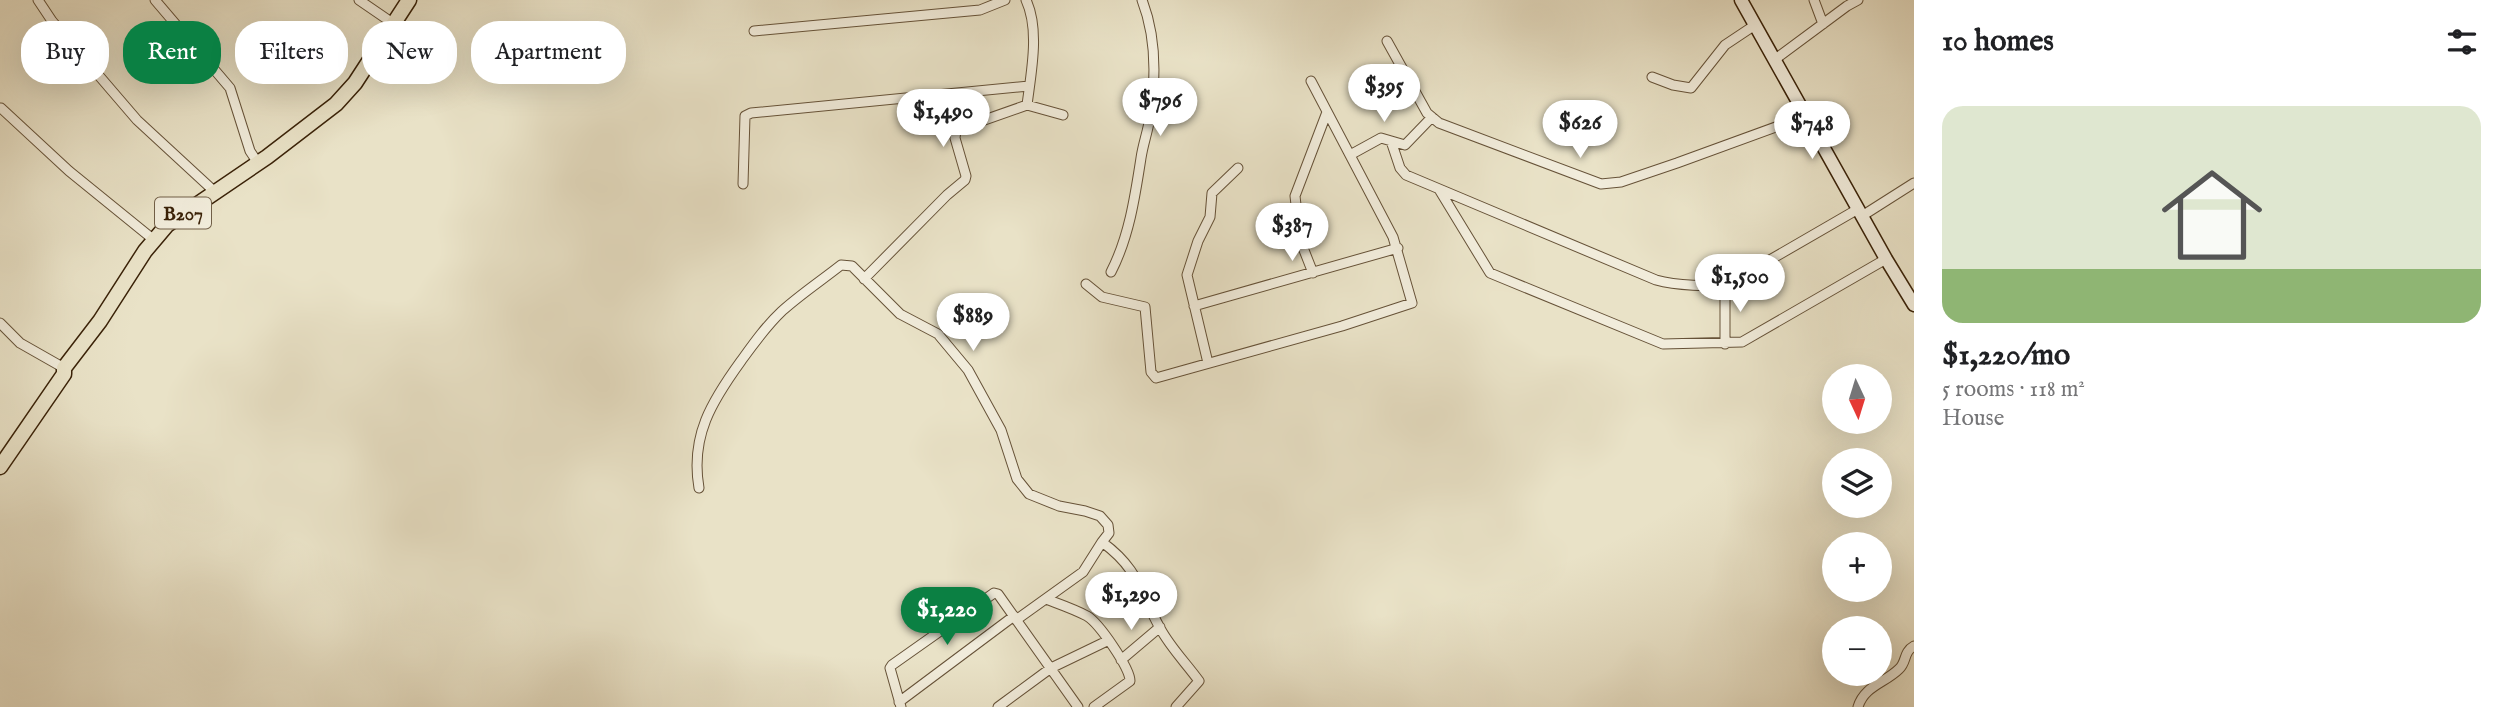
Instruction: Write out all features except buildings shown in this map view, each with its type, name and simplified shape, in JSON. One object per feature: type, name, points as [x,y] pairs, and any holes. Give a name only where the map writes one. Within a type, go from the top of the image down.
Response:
[{"type":"main road","name":"B207","points":[[396,21],[409,0]]},
{"type":"main road","points":[[1743,1],[1914,305]]},
{"type":"main road","name":"B207","points":[[0,467],[64,374],[64,368],[100,321],[154,240],[176,218],[258,163],[336,104],[362,72]]},
{"type":"street","points":[[37,0],[137,120],[215,192]]},
{"type":"street","points":[[155,0],[230,88],[250,151],[258,163]]},
{"type":"street","points":[[359,0],[390,21]]},
{"type":"street","points":[[754,31],[980,10],[1005,0]]},
{"type":"street","points":[[1026,0],[1031,9],[1033,44],[1027,105]]},
{"type":"street","points":[[1111,272],[1136,196],[1151,105],[1152,49],[1142,0]]},
{"type":"street","points":[[1814,0],[1823,24]]},
{"type":"street","points":[[1774,60],[1858,0]]},
{"type":"street","points":[[1652,78],[1691,89],[1724,45],[1755,25]]},
{"type":"street","points":[[1387,41],[1427,113],[1439,123],[1601,184],[1621,182],[1806,116]]},
{"type":"street","points":[[1086,284],[1102,297],[1144,307],[1153,377],[1156,378],[1408,306],[1412,299],[1398,248],[1311,81]]},
{"type":"street","points":[[743,184],[745,116],[751,113],[1029,86]]},
{"type":"street","points":[[864,279],[965,180],[955,138],[956,130],[1027,105],[1063,115]]},
{"type":"street","points":[[1,108],[69,171],[154,240]]},
{"type":"street","points":[[1313,273],[1300,240],[1295,196],[1327,112]]},
{"type":"street","points":[[1350,155],[1376,139],[1401,145],[1409,142],[1432,117]]},
{"type":"street","points":[[1391,141],[1400,168],[1406,175],[1671,283],[1725,285],[1914,183]]},
{"type":"street","points":[[1208,363],[1187,275],[1198,241],[1210,217],[1212,193],[1238,167]]},
{"type":"street","points":[[1440,191],[1486,269],[1495,277],[1655,342],[1742,342],[1886,258]]},
{"type":"street","points":[[1194,306],[1398,248]]},
{"type":"street","points":[[699,488],[696,471],[699,444],[705,417],[718,392],[760,335],[785,309],[841,265],[852,266],[900,314],[938,334],[968,370],[1001,430],[1017,479],[1029,494],[1059,506],[1085,510],[1100,516],[1108,525],[1109,533],[1083,572],[1015,618],[900,704],[890,668],[892,665],[990,594],[998,594],[1015,618],[1051,668],[1078,707]]},
{"type":"street","points":[[1725,285],[1726,344]]},
{"type":"street","points":[[0,323],[20,343],[64,368]]},
{"type":"street","points":[[1102,542],[1118,554],[1139,582],[1160,627],[1199,681],[1176,707]]},
{"type":"street","points":[[1046,598],[1089,617],[1129,674],[1130,681],[1094,707]]},
{"type":"street","points":[[1121,660],[1160,627]]},
{"type":"street","points":[[998,707],[1051,668],[1107,640]]},
{"type":"street","points":[[1858,707],[1867,690],[1901,668],[1906,652],[1914,646]]}]
